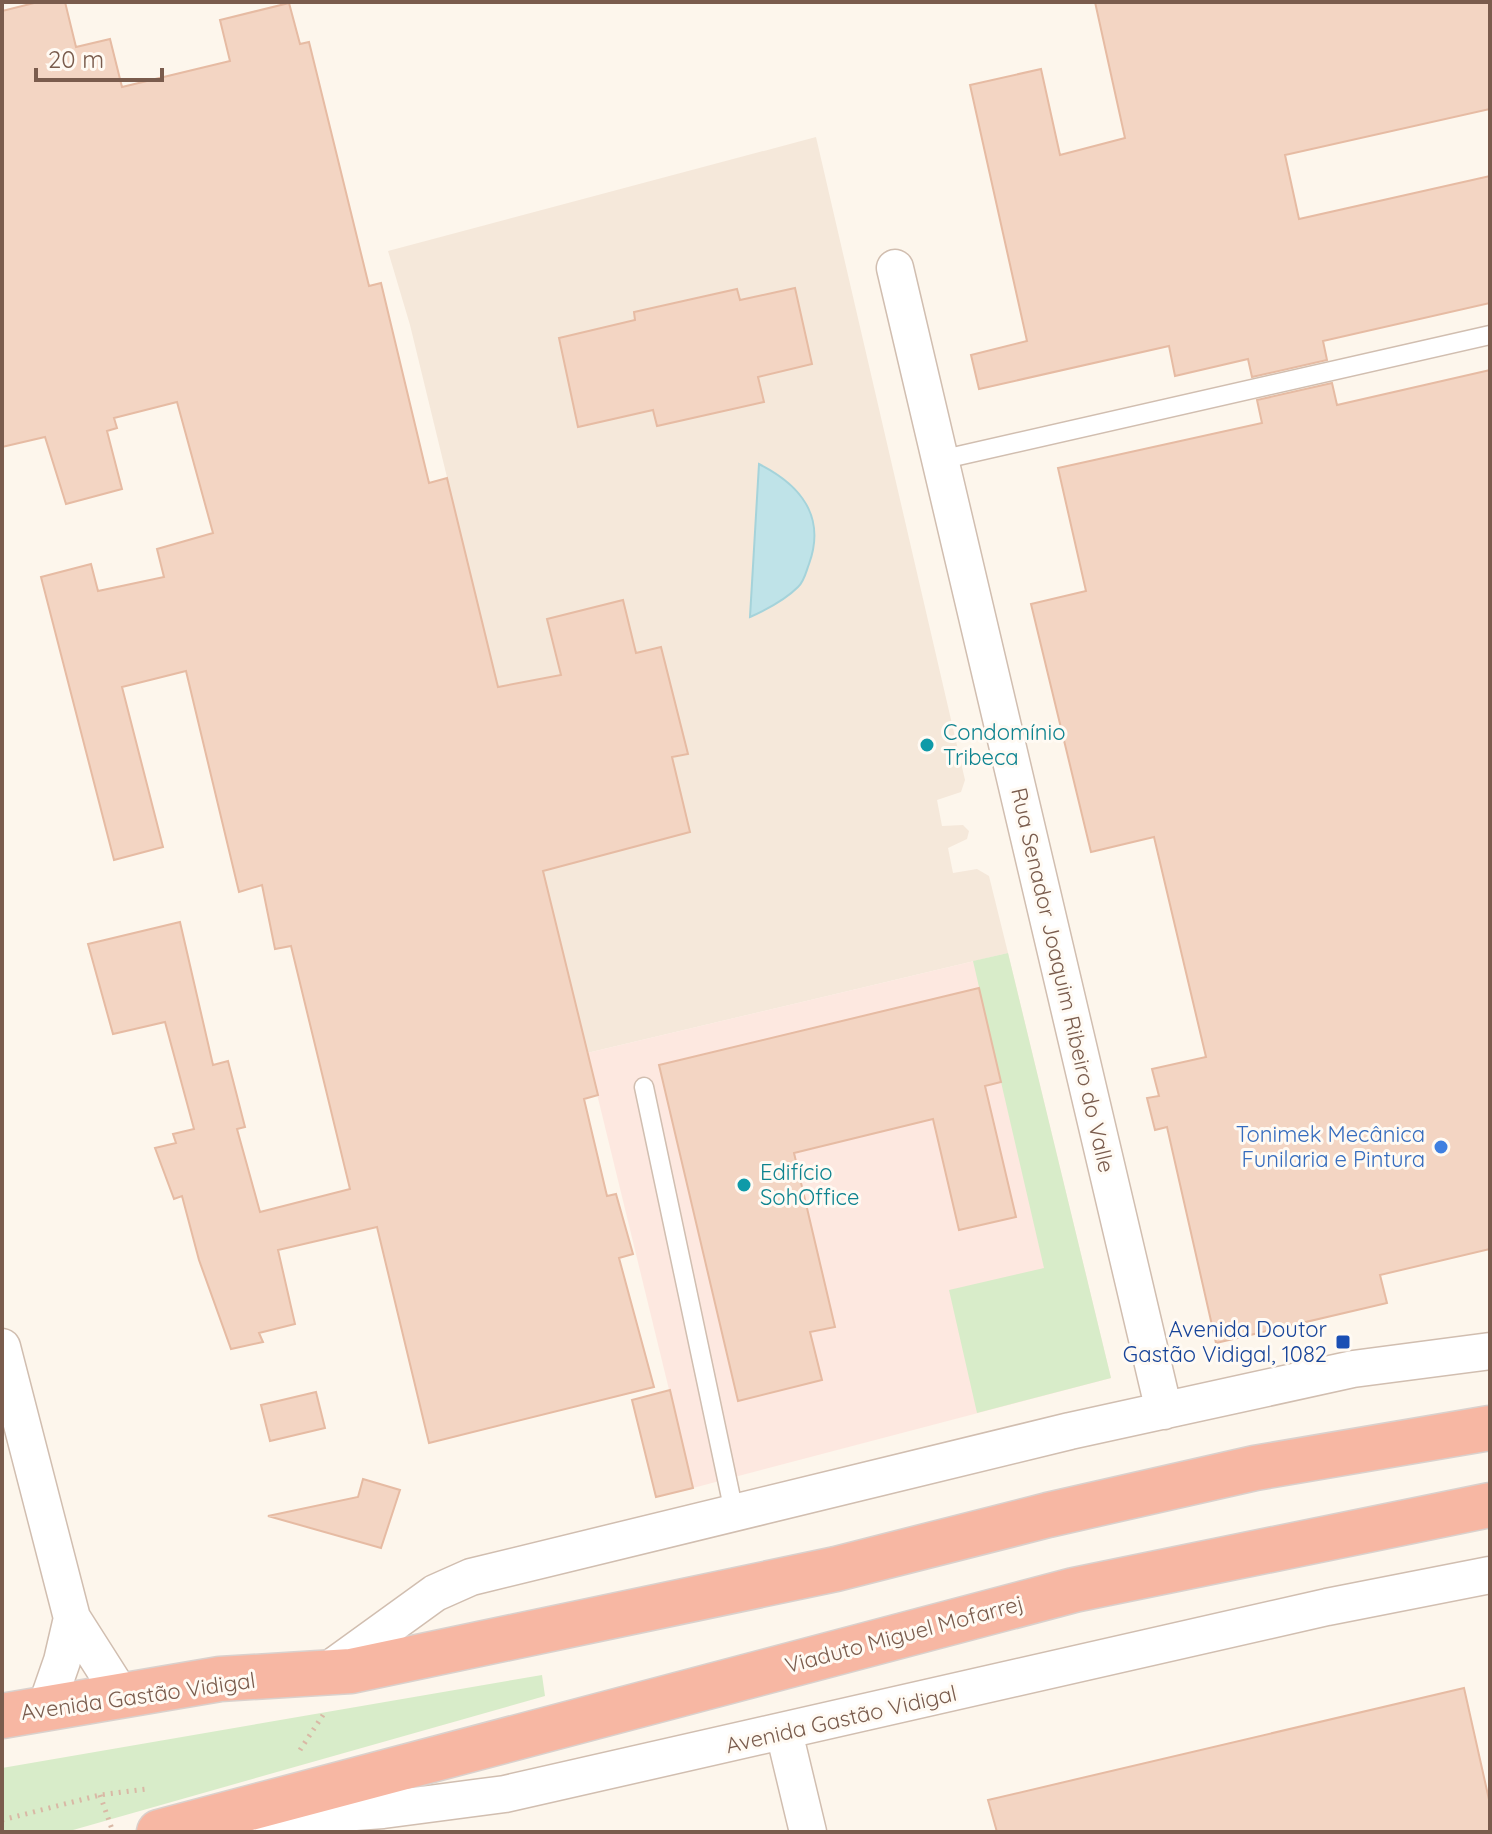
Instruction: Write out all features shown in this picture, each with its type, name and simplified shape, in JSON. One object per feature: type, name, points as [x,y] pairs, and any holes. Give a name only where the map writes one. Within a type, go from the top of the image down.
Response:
[{"type":"highway","points":[[336,1672],[836,1569],[1048,1515],[1255,1468],[1490,1428]]},
{"type":"highway","name":"Viaduto Miguel Mofarrej","points":[[323,1790],[1074,1590],[1490,1505]]},
{"type":"highway","name":"Avenida Gastão Vidigal","points":[[2,1716],[220,1679],[336,1672]]},
{"type":"highway","name":"Avenida Gastão Vidigal","points":[[173,1828],[323,1790]]},
{"type":"street","name":"Rua Senador Joaquim Ribeiro do Valle","points":[[895,268],[1164,1411]]},
{"type":"street","points":[[2,1347],[72,1618],[121,1695]]},
{"type":"street","points":[[336,1672],[435,1593],[471,1577],[734,1512],[1353,1369],[1490,1351]]},
{"type":"street","name":"Avenida Gastão Vidigal","points":[[173,1828],[383,1810],[505,1794],[1327,1607],[1490,1575]]},
{"type":"street","points":[[46,1707],[62,1661],[72,1618]]},
{"type":"street","points":[[784,1732],[808,1832]]},
{"type":"lane","points":[[940,460],[1490,335]]},
{"type":"lane","points":[[644,1087],[734,1512]]},
{"type":"path","points":[[2,1820],[100,1795],[158,1787]]},
{"type":"path","points":[[100,1795],[113,1832]]},
{"type":"shaded area","points":[[816,137],[965,780],[961,792],[937,800],[942,826],[963,825],[969,831],[967,839],[948,848],[953,873],[977,869],[989,876],[1008,953],[587,1053],[410,325],[388,251]]},
{"type":"shaded area","points":[[1008,953],[1111,1378],[693,1488],[587,1053]]},
{"type":"green space","points":[[1008,953],[1111,1378],[977,1413],[949,1290],[1044,1268],[973,961]]},
{"type":"green space","points":[[542,1675],[545,1696],[66,1832],[2,1832],[2,1768]]},
{"type":"water","points":[[759,464],[798,492],[812,517],[814,532],[813,547],[800,585],[782,600],[750,617]]},
{"type":"building","points":[[38,2],[65,2],[76,47],[110,39],[122,87],[230,61],[220,20],[289,3],[300,44],[309,42],[369,286],[381,283],[429,483],[447,478],[498,687],[561,675],[547,619],[623,600],[636,653],[661,647],[688,754],[672,757],[690,832],[543,871],[598,1095],[584,1099],[607,1196],[616,1194],[633,1254],[619,1258],[654,1387],[429,1443],[377,1227],[278,1250],[295,1324],[259,1333],[263,1342],[231,1349],[199,1260],[182,1196],[174,1199],[155,1148],[176,1143],[173,1134],[194,1129],[165,1022],[113,1034],[88,944],[180,922],[213,1065],[228,1061],[245,1127],[237,1129],[260,1212],[350,1189],[291,946],[275,949],[262,885],[239,892],[186,671],[122,687],[163,847],[114,860],[41,577],[91,564],[98,591],[164,577],[157,549],[213,533],[177,402],[114,418],[117,428],[107,431],[122,489],[66,504],[45,437],[2,447],[2,11]]},
{"type":"building","points":[[1095,2],[1490,2],[1490,109],[1285,155],[1299,219],[1490,176],[1490,303],[1323,341],[1327,360],[1252,377],[1248,359],[1175,376],[1169,346],[979,389],[971,355],[1027,341],[970,85],[1041,69],[1060,155],[1125,138]]},
{"type":"building","points":[[795,288],[812,364],[758,377],[764,402],[657,426],[653,410],[578,427],[559,338],[635,320],[634,312],[737,289],[740,300]]},
{"type":"building","points":[[1490,370],[1490,1249],[1380,1275],[1387,1303],[1216,1343],[1167,1127],[1155,1130],[1147,1098],[1159,1096],[1152,1069],[1206,1057],[1154,837],[1091,852],[1031,604],[1086,591],[1058,468],[1262,423],[1257,400],[1332,383],[1337,405]]},
{"type":"building","name":"Edifício SohOffice","points":[[979,988],[1001,1082],[985,1086],[1016,1217],[959,1230],[933,1119],[794,1153],[835,1327],[810,1332],[822,1380],[738,1401],[659,1065]]},
{"type":"building","points":[[670,1390],[693,1488],[656,1497],[632,1400]]},
{"type":"building","points":[[316,1392],[325,1428],[270,1441],[261,1405]]},
{"type":"building","points":[[363,1479],[400,1490],[381,1548],[268,1516],[358,1497]]},
{"type":"building","points":[[1464,1688],[1490,1804],[1490,1832],[997,1832],[988,1800]]},
{"type":"place","name":"Condomínio Tribeca","points":[[927,745]]},
{"type":"place","name":"Tonimek Mecânica Funilaria e Pintura","points":[[1441,1147]]},
{"type":"place","name":"Edifício SohOffice","points":[[744,1185]]},
{"type":"place","name":"Avenida Doutor Gastão Vidigal, 1082","points":[[1343,1342]]}]
